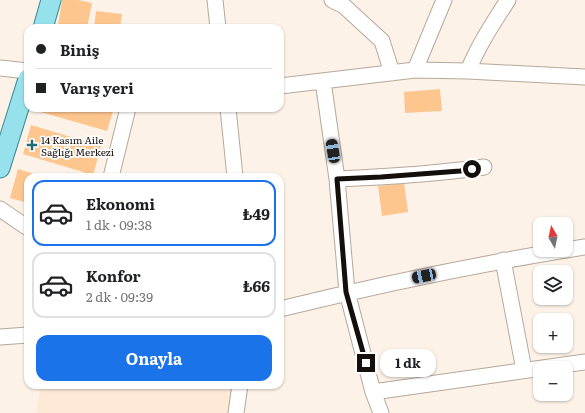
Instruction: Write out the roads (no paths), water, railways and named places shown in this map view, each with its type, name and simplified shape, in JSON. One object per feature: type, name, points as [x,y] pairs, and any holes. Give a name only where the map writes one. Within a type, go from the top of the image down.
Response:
[{"type":"main road","points":[[44,24],[51,0]]},
{"type":"main road","points":[[0,168],[24,92]]},
{"type":"street","points":[[214,0],[217,24]]},
{"type":"street","points":[[332,0],[344,6],[382,41],[392,73]]},
{"type":"street","points":[[415,70],[444,0]]},
{"type":"street","points":[[468,71],[486,34],[508,0]]},
{"type":"street","points":[[0,68],[24,71]]},
{"type":"street","points":[[284,86],[415,70],[585,77]]},
{"type":"street","points":[[323,81],[337,179],[346,292],[373,392],[381,413]]},
{"type":"street","points":[[112,173],[127,112]]},
{"type":"street","points":[[228,112],[235,173]]},
{"type":"street","points":[[337,179],[460,171],[484,167]]},
{"type":"street","points":[[0,209],[24,225]]},
{"type":"street","points":[[573,249],[585,247]]},
{"type":"street","points":[[284,308],[346,292],[533,255]]},
{"type":"street","points":[[502,260],[524,370]]},
{"type":"street","points":[[0,337],[24,335]]},
{"type":"street","points":[[373,392],[585,362]]},
{"type":"street","points":[[236,413],[239,389]]},
{"type":"place","name":"14 Kasım Aile Sağlığı Merkezi","points":[[32,145]]}]
